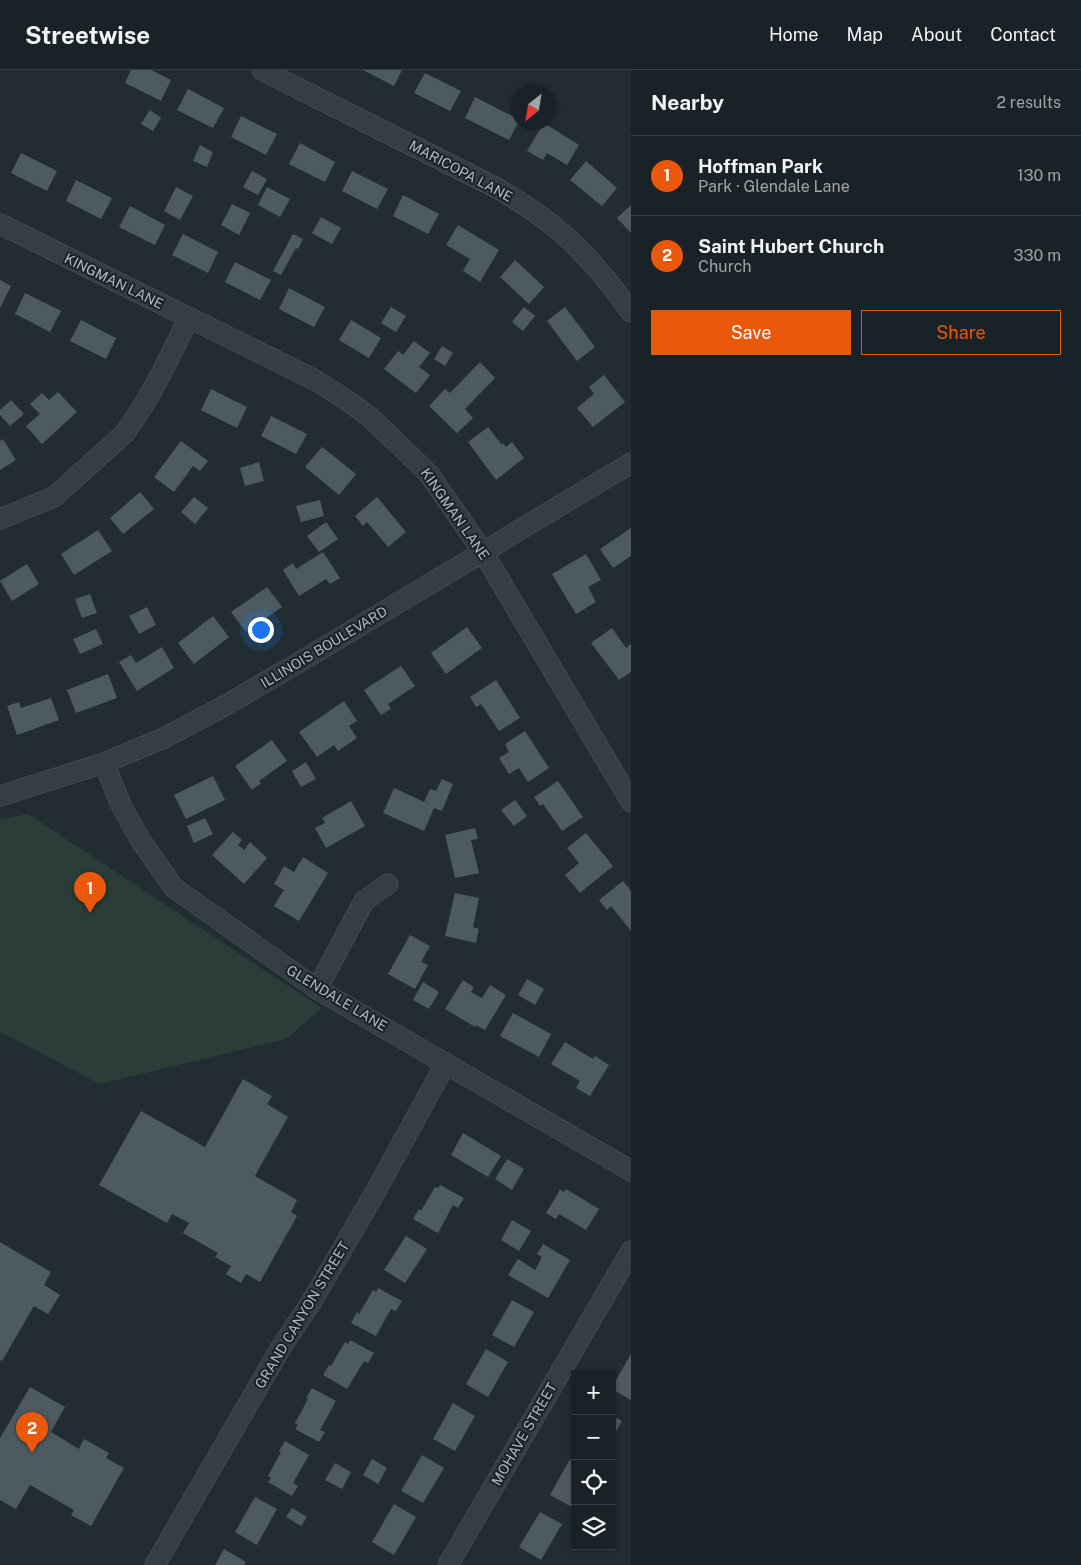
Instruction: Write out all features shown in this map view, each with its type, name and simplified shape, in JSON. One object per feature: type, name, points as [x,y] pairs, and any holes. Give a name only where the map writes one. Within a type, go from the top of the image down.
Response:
[{"type":"street","name":"MARICOPA LANE","points":[[262,70],[500,189],[528,207],[568,238],[606,279],[631,312]]},
{"type":"street","name":"KINGMAN LANE","points":[[0,224],[315,380],[348,401],[395,439],[429,474],[483,552],[631,802]]},
{"type":"street","points":[[0,519],[54,497],[125,433],[145,403],[189,318]]},
{"type":"street","name":"ILLINOIS BOULEVARD","points":[[0,796],[104,763],[164,738],[226,705],[631,463]]},
{"type":"street","name":"GLENDALE LANE","points":[[104,763],[122,807],[141,841],[174,888],[317,989],[631,1171]]},
{"type":"street","points":[[317,989],[364,901],[388,884]]},
{"type":"street","name":"GRAND CANYON STREET","points":[[155,1565],[280,1349],[312,1301],[372,1198],[446,1063]]},
{"type":"street","name":"MOHAVE STREET","points":[[448,1565],[631,1251]]},
{"type":"green space","points":[[28,814],[322,1008],[286,1039],[100,1084],[0,1032],[0,819]]},
{"type":"building","points":[[131,70],[151,70],[171,80],[161,101],[125,83]]},
{"type":"building","points":[[363,70],[402,70],[394,86]]},
{"type":"building","points":[[425,73],[461,91],[450,111],[414,93]]},
{"type":"building","points":[[188,89],[224,108],[213,128],[177,110]]},
{"type":"building","points":[[475,97],[511,115],[511,130],[514,130],[509,140],[465,118]]},
{"type":"building","points":[[150,110],[161,118],[153,131],[141,124]]},
{"type":"building","points":[[241,116],[277,134],[266,155],[231,137]]},
{"type":"building","points":[[540,130],[555,130],[579,145],[567,165],[547,153],[543,160],[527,151]]},
{"type":"building","points":[[300,143],[335,162],[325,182],[289,164]]},
{"type":"building","points":[[200,145],[213,152],[207,167],[193,161]]},
{"type":"building","points":[[21,153],[57,171],[47,191],[11,173]]},
{"type":"building","points":[[586,161],[617,188],[602,206],[570,180]]},
{"type":"building","points":[[252,171],[267,179],[258,195],[243,187]]},
{"type":"building","points":[[352,171],[388,189],[377,209],[342,191]]},
{"type":"building","points":[[76,180],[112,198],[101,219],[66,201]]},
{"type":"building","points":[[176,187],[193,196],[180,220],[164,211]]},
{"type":"building","points":[[267,187],[290,199],[280,217],[258,205]]},
{"type":"building","points":[[403,195],[439,214],[428,234],[393,216]]},
{"type":"building","points":[[232,204],[250,213],[239,235],[221,225]]},
{"type":"building","points":[[631,205],[631,233],[617,218]]},
{"type":"building","points":[[130,206],[165,225],[155,245],[119,227]]},
{"type":"building","points":[[321,217],[341,228],[332,244],[312,233]]},
{"type":"building","points":[[458,225],[499,250],[480,282],[463,271],[470,259],[446,245]]},
{"type":"building","points":[[183,234],[218,252],[208,273],[172,255]]},
{"type":"building","points":[[293,234],[303,239],[281,275],[273,271]]},
{"type":"building","points":[[515,260],[544,287],[529,304],[500,277]]},
{"type":"building","points":[[235,262],[271,280],[260,300],[225,282]]},
{"type":"building","points":[[0,280],[11,286],[0,308]]},
{"type":"building","points":[[289,288],[325,307],[314,327],[279,309]]},
{"type":"building","points":[[25,293],[61,311],[50,332],[15,314]]},
{"type":"building","points":[[391,307],[406,316],[396,332],[381,323]]},
{"type":"building","points":[[524,307],[535,316],[523,331],[512,322]]},
{"type":"building","points":[[565,307],[595,347],[577,361],[547,321]]},
{"type":"building","points":[[81,320],[116,338],[106,359],[70,341]]},
{"type":"building","points":[[351,320],[381,338],[369,358],[339,340]]},
{"type":"building","points":[[414,341],[430,353],[419,367],[430,375],[416,393],[384,369],[398,351],[403,355]]},
{"type":"building","points":[[442,346],[453,353],[445,366],[434,359]]},
{"type":"building","points":[[480,362],[495,378],[465,409],[473,418],[457,433],[429,406],[445,389],[450,393]]},
{"type":"building","points":[[604,375],[625,402],[593,427],[577,408],[594,394],[589,387]]},
{"type":"building","points":[[211,389],[247,407],[237,428],[201,410]]},
{"type":"building","points":[[58,392],[77,412],[42,444],[26,426],[40,414],[30,404],[42,393],[49,400]]},
{"type":"building","points":[[11,400],[24,414],[10,426],[0,415],[0,410]]},
{"type":"building","points":[[271,416],[307,434],[296,454],[261,436]]},
{"type":"building","points":[[488,427],[502,445],[503,443],[506,447],[512,442],[524,458],[496,480],[468,442]]},
{"type":"building","points":[[3,439],[16,460],[0,470],[0,441]]},
{"type":"building","points":[[181,441],[208,461],[200,471],[193,466],[174,492],[154,477]]},
{"type":"building","points":[[322,447],[356,474],[339,495],[305,467]]},
{"type":"building","points":[[259,462],[264,481],[245,486],[240,468]]},
{"type":"building","points":[[140,492],[154,509],[123,534],[110,518]]},
{"type":"building","points":[[194,497],[208,508],[195,524],[181,512]]},
{"type":"building","points":[[377,497],[406,532],[388,547],[367,522],[363,526],[355,516]]},
{"type":"building","points":[[320,500],[324,516],[301,522],[296,506]]},
{"type":"building","points":[[326,522],[338,539],[319,552],[307,536]]},
{"type":"building","points":[[631,528],[631,556],[613,568],[600,549]]},
{"type":"building","points":[[98,530],[112,551],[74,575],[61,554]]},
{"type":"building","points":[[323,552],[340,578],[330,584],[326,579],[299,596],[283,570],[293,563],[296,569]]},
{"type":"building","points":[[586,554],[601,580],[588,587],[596,602],[576,614],[552,574]]},
{"type":"building","points":[[27,564],[39,584],[12,601],[0,581]]},
{"type":"building","points":[[267,587],[282,607],[246,632],[231,612]]},
{"type":"building","points":[[90,594],[97,613],[82,618],[75,599]]},
{"type":"building","points":[[147,607],[156,625],[139,634],[129,616]]},
{"type":"building","points":[[213,616],[229,637],[194,664],[178,643]]},
{"type":"building","points":[[467,627],[482,648],[446,674],[431,653]]},
{"type":"building","points":[[612,628],[626,648],[631,644],[631,672],[619,680],[591,643]]},
{"type":"building","points":[[96,629],[103,644],[80,654],[73,639]]},
{"type":"building","points":[[162,647],[174,668],[137,691],[119,662],[131,655],[136,663]]},
{"type":"building","points":[[401,666],[415,686],[388,704],[391,709],[381,715],[364,690]]},
{"type":"building","points":[[108,674],[117,698],[76,713],[67,690]]},
{"type":"building","points":[[496,680],[520,718],[499,731],[481,704],[476,707],[470,697]]},
{"type":"building","points":[[51,698],[59,720],[17,735],[7,706],[19,702],[21,708]]},
{"type":"building","points":[[344,701],[357,721],[349,726],[357,738],[338,751],[334,745],[317,757],[299,732]]},
{"type":"building","points":[[525,731],[549,768],[528,782],[519,768],[509,774],[499,758],[509,752],[505,744]]},
{"type":"building","points":[[272,740],[287,761],[259,781],[261,783],[252,790],[235,766]]},
{"type":"building","points":[[306,762],[316,779],[301,787],[292,771]]},
{"type":"building","points":[[213,776],[225,800],[186,819],[174,795]]},
{"type":"building","points":[[442,779],[453,784],[442,811],[434,808],[424,831],[383,813],[394,788],[424,802],[430,789],[436,791]]},
{"type":"building","points":[[558,781],[583,817],[562,831],[543,804],[540,806],[534,797]]},
{"type":"building","points":[[515,800],[527,816],[514,826],[501,810]]},
{"type":"building","points":[[351,801],[365,826],[326,848],[315,828],[325,823],[322,818]]},
{"type":"building","points":[[205,818],[213,834],[194,843],[187,826]]},
{"type":"building","points":[[475,828],[478,839],[471,840],[479,873],[455,878],[445,835]]},
{"type":"building","points":[[233,832],[242,840],[238,845],[244,850],[250,842],[267,858],[244,884],[212,855]]},
{"type":"building","points":[[586,833],[613,866],[580,893],[565,875],[579,863],[567,848]]},
{"type":"building","points":[[303,857],[328,873],[299,921],[274,906],[284,890],[274,884],[284,866],[294,872]]},
{"type":"building","points":[[623,881],[631,891],[631,931],[611,906],[607,910],[599,900]]},
{"type":"building","points":[[455,893],[479,898],[473,927],[479,929],[476,943],[445,936]]},
{"type":"building","points":[[410,935],[430,946],[421,962],[428,965],[415,989],[388,974]]},
{"type":"building","points":[[527,979],[544,989],[535,1005],[518,995]]},
{"type":"building","points":[[463,980],[474,987],[471,992],[482,998],[490,985],[506,995],[485,1030],[476,1025],[475,1027],[445,1009]]},
{"type":"building","points":[[423,982],[439,992],[429,1009],[413,1000]]},
{"type":"building","points":[[513,1013],[551,1034],[539,1057],[500,1036]]},
{"type":"building","points":[[565,1042],[593,1059],[595,1056],[609,1065],[590,1096],[576,1088],[580,1081],[551,1064]]},
{"type":"building","points":[[243,1079],[272,1096],[267,1104],[288,1117],[255,1176],[297,1200],[291,1212],[297,1216],[260,1282],[246,1274],[241,1283],[226,1274],[231,1266],[215,1257],[218,1253],[183,1233],[189,1223],[172,1214],[167,1223],[99,1185],[141,1111],[205,1147]]},
{"type":"building","points":[[463,1133],[501,1156],[488,1177],[451,1155]]},
{"type":"building","points":[[507,1159],[524,1169],[512,1190],[495,1179]]},
{"type":"building","points":[[440,1185],[464,1198],[458,1208],[453,1205],[438,1233],[413,1219],[419,1209],[421,1211],[435,1187],[438,1188]]},
{"type":"building","points":[[566,1189],[599,1209],[586,1230],[559,1214],[556,1219],[546,1213],[560,1190],[564,1192]]},
{"type":"building","points":[[512,1220],[531,1231],[519,1251],[501,1240]]},
{"type":"building","points":[[406,1236],[427,1249],[405,1283],[384,1270]]},
{"type":"building","points":[[0,1242],[51,1272],[44,1285],[60,1295],[48,1314],[34,1306],[2,1361],[0,1360]]},
{"type":"building","points":[[543,1244],[570,1260],[548,1298],[508,1275],[518,1259],[535,1270],[542,1257],[537,1254]]},
{"type":"building","points":[[378,1288],[402,1301],[396,1311],[391,1309],[376,1336],[351,1323],[357,1312],[359,1314],[373,1290],[376,1292]]},
{"type":"building","points":[[512,1300],[534,1312],[514,1347],[492,1335]]},
{"type":"building","points":[[350,1340],[374,1353],[368,1363],[364,1361],[347,1389],[323,1375],[329,1365],[331,1366],[345,1342],[348,1344]]},
{"type":"building","points":[[486,1349],[508,1362],[488,1397],[466,1384]]},
{"type":"building","points":[[631,1354],[631,1400],[616,1391],[616,1380]]},
{"type":"building","points":[[30,1387],[65,1407],[51,1432],[79,1449],[84,1439],[109,1453],[106,1458],[124,1468],[91,1526],[71,1515],[74,1510],[30,1485],[16,1509],[0,1500],[0,1438]]},
{"type":"building","points":[[312,1388],[336,1401],[320,1430],[325,1432],[319,1442],[295,1429],[298,1425],[295,1423]]},
{"type":"building","points":[[453,1403],[475,1416],[455,1451],[433,1439]]},
{"type":"building","points":[[616,1418],[622,1421],[616,1431]]},
{"type":"building","points":[[285,1441],[309,1455],[293,1483],[298,1486],[292,1496],[268,1482],[271,1478],[268,1476]]},
{"type":"building","points":[[422,1455],[444,1468],[423,1503],[401,1491]]},
{"type":"building","points":[[372,1459],[387,1468],[378,1484],[363,1475]]},
{"type":"building","points":[[570,1459],[571,1506],[550,1495]]},
{"type":"building","points":[[335,1463],[351,1472],[342,1489],[325,1480]]},
{"type":"building","points":[[255,1497],[277,1509],[257,1545],[235,1532]]},
{"type":"building","points":[[394,1504],[416,1517],[394,1555],[372,1542]]},
{"type":"building","points":[[292,1508],[307,1517],[301,1526],[286,1517]]},
{"type":"building","points":[[540,1512],[562,1524],[541,1560],[519,1547]]},
{"type":"building","points":[[224,1549],[246,1562],[244,1565],[215,1565]]},
{"type":"place","name":"Hoffman Park","points":[[90,913]]},
{"type":"place","name":"Saint Hubert Church","points":[[32,1453]]}]
